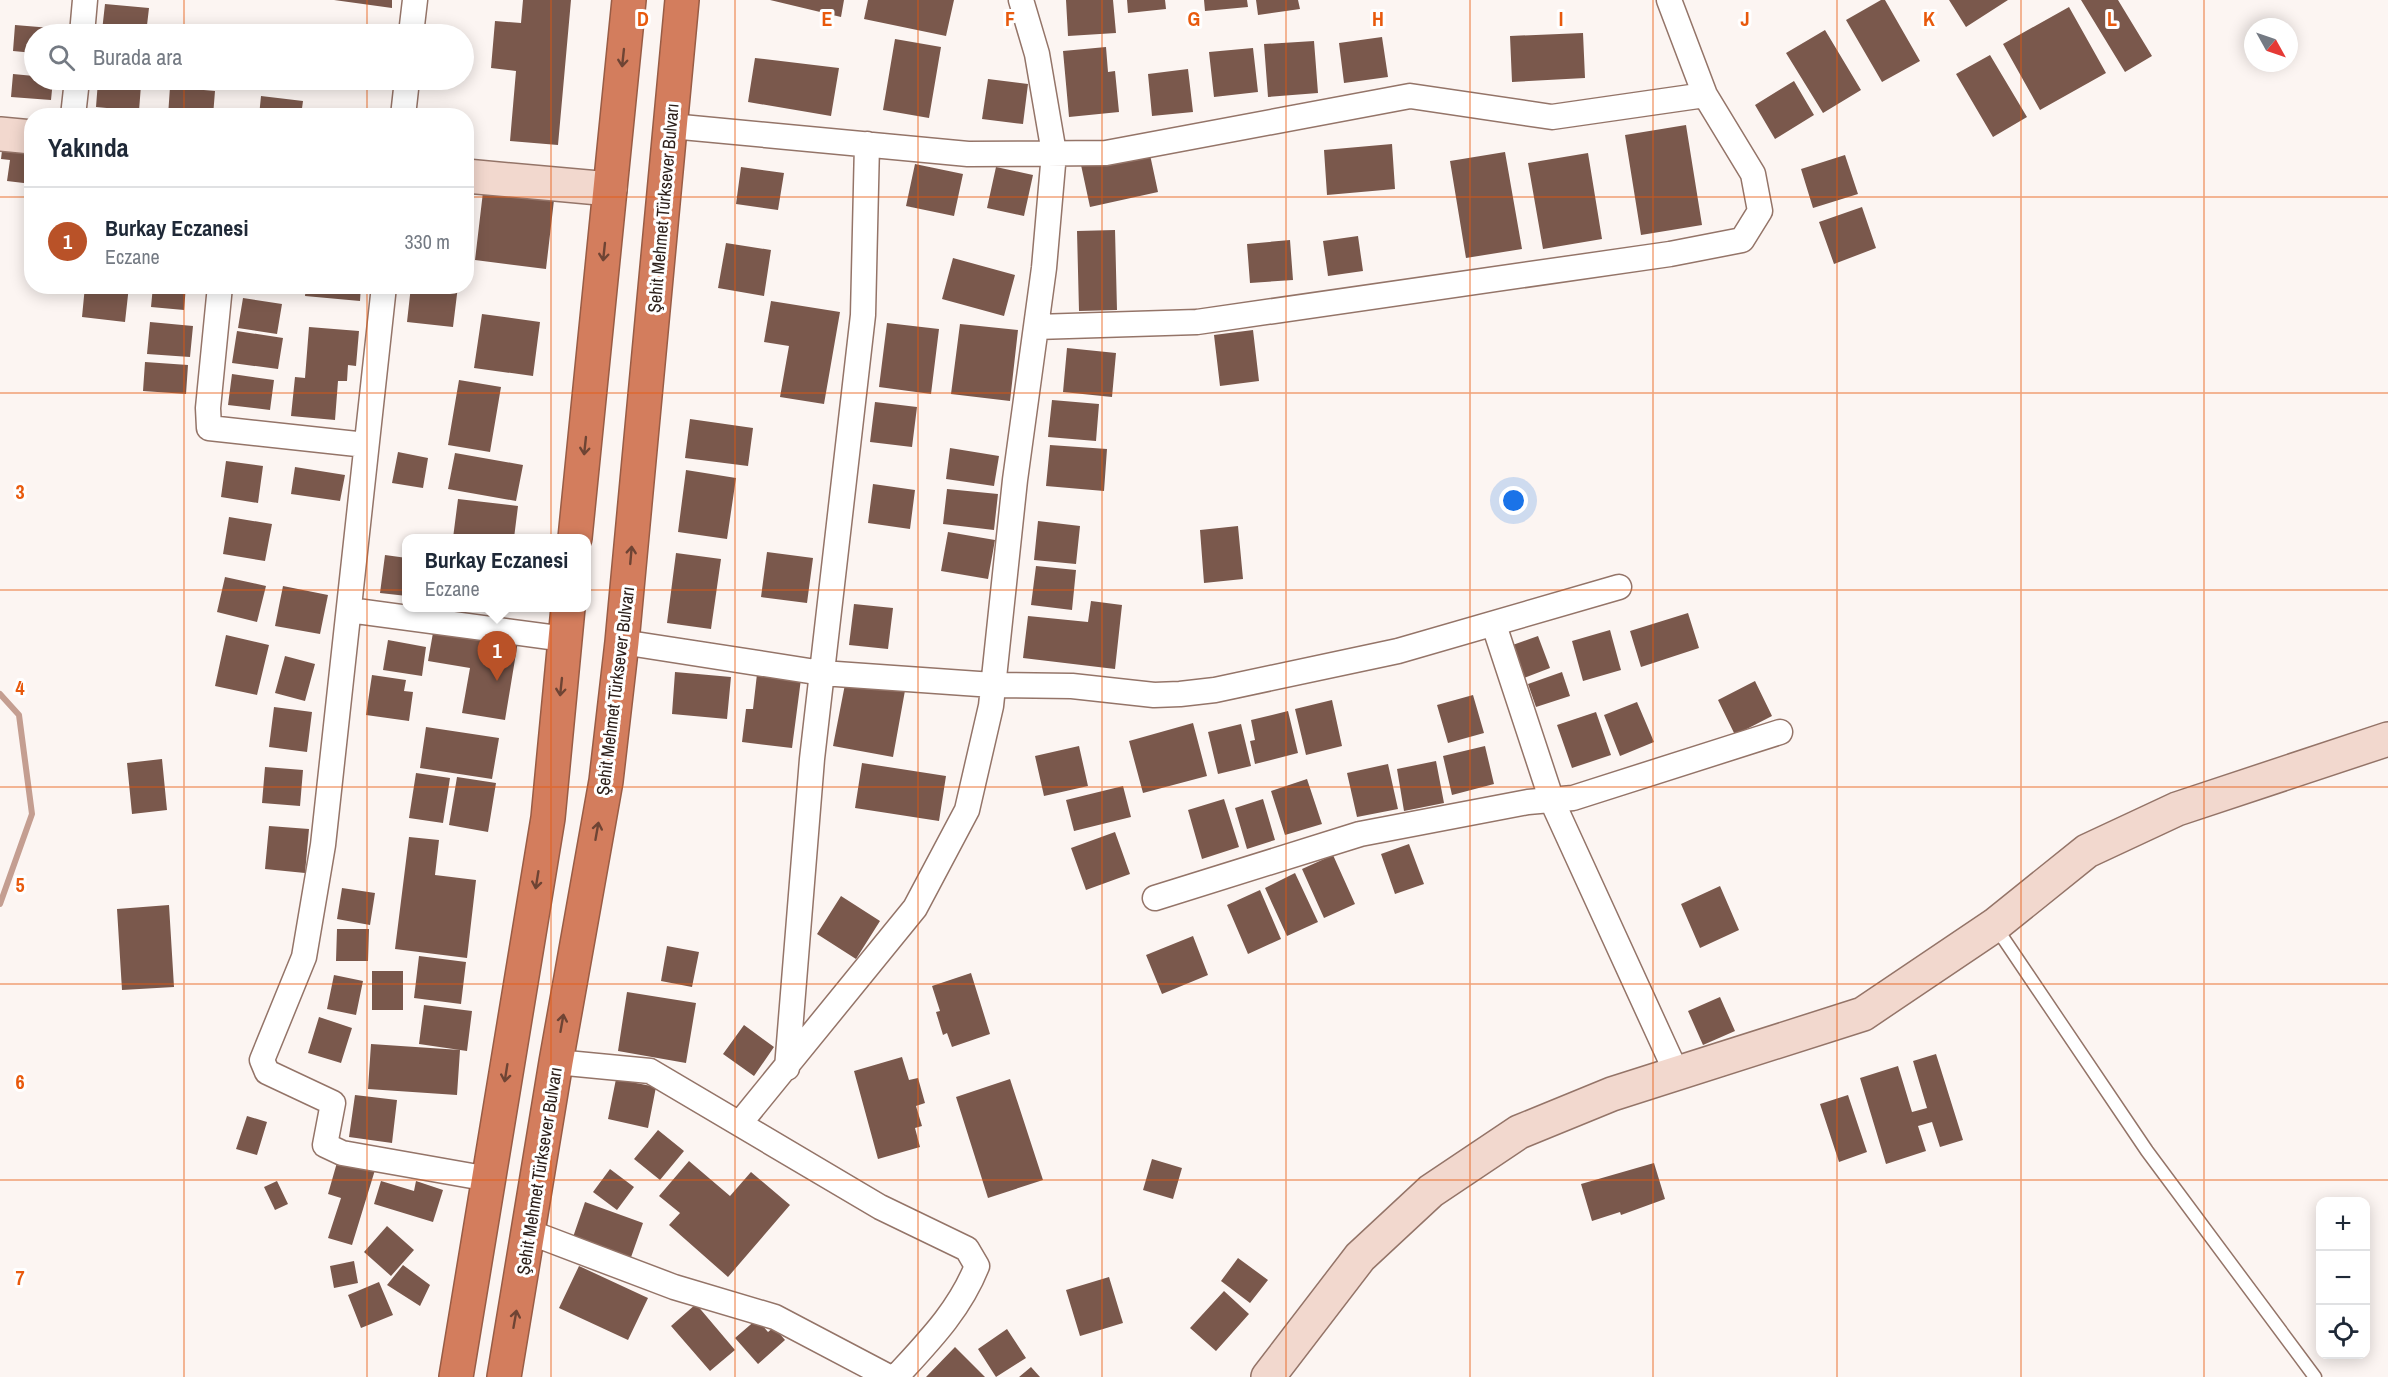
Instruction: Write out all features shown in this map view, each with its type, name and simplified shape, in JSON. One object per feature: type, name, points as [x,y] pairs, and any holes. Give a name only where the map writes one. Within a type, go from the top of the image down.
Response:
[{"type":"highway","points":[[575,534],[629,0]]},
{"type":"highway","name":"Şehit Mehmet Türksever Bulvarı","points":[[504,1377],[555,1062],[606,782],[622,642],[682,0]]},
{"type":"highway","points":[[456,1377],[548,818],[567,623]]},
{"type":"street","points":[[83,24],[85,0]]},
{"type":"street","points":[[412,24],[415,0]]},
{"type":"street","points":[[740,1123],[915,908],[967,810],[993,685],[1015,480],[1036,327],[1053,153],[1037,54],[1021,0]]},
{"type":"street","points":[[1036,327],[1197,322],[1670,254],[1742,240],[1760,211],[1753,174],[1705,95],[1669,0]]},
{"type":"street","points":[[74,108],[76,90]]},
{"type":"street","points":[[404,108],[405,90]]},
{"type":"street","points":[[671,126],[968,154],[1106,153],[1410,96],[1552,117],[1705,95]]},
{"type":"street","points":[[0,134],[24,136]]},
{"type":"street","points":[[787,1068],[809,794],[863,315],[867,144]]},
{"type":"street","points":[[474,177],[610,189]]},
{"type":"street","points":[[219,294],[208,408],[209,428],[366,445]]},
{"type":"street","points":[[383,294],[323,845],[304,957],[262,1060],[267,1072],[333,1103],[325,1145],[342,1153],[489,1179]]},
{"type":"street","points":[[622,642],[822,673],[993,685],[1072,686],[1154,695],[1180,694],[1215,690],[1398,651],[1619,587]]},
{"type":"street","points":[[349,610],[567,623]]},
{"type":"street","points":[[1494,625],[1552,801],[1677,1074]]},
{"type":"street","points":[[1155,898],[1360,834],[1528,802],[1573,798],[1780,732]]},
{"type":"street","points":[[1268,1377],[1360,1257],[1431,1191],[1519,1132],[1612,1094],[1863,1014],[1995,925],[2087,851],[2178,809],[2388,739]]},
{"type":"street","points":[[555,1062],[650,1071],[880,1207],[966,1249],[977,1266],[967,1292],[949,1319],[896,1377]]},
{"type":"street","points":[[529,1232],[674,1287],[775,1317],[889,1377]]},
{"type":"lane","points":[[1995,925],[2147,1151],[2315,1377]]},
{"type":"building","points":[[334,0],[392,0],[392,8]]},
{"type":"building","points":[[523,0],[571,0],[558,145],[510,141],[516,71],[491,68],[495,21],[521,23]]},
{"type":"building","points":[[770,0],[844,0],[841,17]]},
{"type":"building","points":[[868,0],[954,0],[946,36],[864,19]]},
{"type":"building","points":[[1066,0],[1113,0],[1116,33],[1068,36]]},
{"type":"building","points":[[1127,0],[1165,0],[1166,9],[1128,13]]},
{"type":"building","points":[[1204,0],[1247,0],[1248,7],[1205,11]]},
{"type":"building","points":[[1256,0],[1298,0],[1300,9],[1258,15]]},
{"type":"building","points":[[1881,0],[1885,0],[1920,61],[1882,82],[1846,20]]},
{"type":"building","points":[[1949,0],[2008,0],[1966,27]]},
{"type":"building","points":[[2081,0],[2118,0],[2152,56],[2125,72]]},
{"type":"building","points":[[105,4],[149,8],[147,24],[103,24]]},
{"type":"building","points":[[2069,7],[2106,73],[2040,110],[2003,44]]},
{"type":"building","points":[[15,25],[24,26],[24,52],[13,51]]},
{"type":"building","points":[[1825,30],[1861,90],[1823,113],[1786,53]]},
{"type":"building","points":[[1583,33],[1585,78],[1512,82],[1510,36]]},
{"type":"building","points":[[1382,37],[1388,77],[1344,83],[1339,43]]},
{"type":"building","points":[[895,39],[941,47],[929,118],[883,110]]},
{"type":"building","points":[[1314,41],[1318,93],[1268,97],[1264,44]]},
{"type":"building","points":[[1106,47],[1108,72],[1115,71],[1119,112],[1069,117],[1063,51]]},
{"type":"building","points":[[1253,48],[1258,92],[1214,97],[1209,52]]},
{"type":"building","points":[[1990,55],[2027,117],[1993,137],[1956,74]]},
{"type":"building","points":[[755,58],[839,68],[831,116],[748,102]]},
{"type":"building","points":[[1188,69],[1193,112],[1152,116],[1148,74]]},
{"type":"building","points":[[13,74],[24,75],[24,90],[52,90],[51,100],[11,97]]},
{"type":"building","points":[[988,79],[1028,84],[1023,124],[982,119]]},
{"type":"building","points":[[1794,81],[1814,115],[1775,139],[1755,105]]},
{"type":"building","points":[[97,90],[141,90],[139,108],[96,107]]},
{"type":"building","points":[[170,90],[215,91],[214,108],[169,108]]},
{"type":"building","points":[[261,96],[303,101],[302,108],[260,108]]},
{"type":"building","points":[[1686,125],[1702,225],[1641,235],[1625,135]]},
{"type":"building","points":[[4,134],[24,136],[24,183],[7,181],[10,160],[1,159]]},
{"type":"building","points":[[1392,144],[1395,189],[1327,195],[1324,150]]},
{"type":"building","points":[[1149,150],[1158,192],[1090,207],[1081,165]]},
{"type":"building","points":[[1505,152],[1522,249],[1466,258],[1450,161]]},
{"type":"building","points":[[1588,153],[1602,239],[1543,249],[1528,163]]},
{"type":"building","points":[[1845,155],[1858,194],[1813,208],[1801,169]]},
{"type":"building","points":[[915,164],[963,174],[954,216],[906,206]]},
{"type":"building","points":[[741,167],[784,173],[778,210],[736,204]]},
{"type":"building","points":[[996,167],[1033,175],[1024,216],[987,208]]},
{"type":"building","points":[[483,192],[554,200],[546,269],[475,260]]},
{"type":"building","points":[[1862,207],[1876,248],[1834,264],[1819,222]]},
{"type":"building","points":[[1115,230],[1117,310],[1079,311],[1077,231]]},
{"type":"building","points":[[1358,236],[1363,271],[1328,276],[1323,241]]},
{"type":"building","points":[[1290,240],[1293,280],[1250,283],[1247,244]]},
{"type":"building","points":[[726,243],[771,250],[764,296],[718,288]]},
{"type":"building","points":[[953,258],[1015,275],[1004,316],[942,299]]},
{"type":"building","points":[[84,294],[128,294],[125,322],[82,317]]},
{"type":"building","points":[[152,294],[185,294],[184,310],[151,307]]},
{"type":"building","points":[[305,294],[360,294],[360,301],[305,296]]},
{"type":"building","points":[[410,294],[457,294],[453,327],[407,322]]},
{"type":"building","points":[[243,298],[282,304],[277,334],[238,328]]},
{"type":"building","points":[[771,301],[840,312],[824,404],[780,397],[789,346],[764,342]]},
{"type":"building","points":[[482,314],[540,322],[533,376],[474,368]]},
{"type":"building","points":[[150,322],[193,326],[190,357],[147,354]]},
{"type":"building","points":[[887,323],[939,329],[931,394],[879,387]]},
{"type":"building","points":[[960,324],[1018,330],[1010,401],[951,394]]},
{"type":"building","points":[[309,327],[359,331],[356,366],[348,365],[347,381],[338,381],[335,420],[291,416],[295,377],[305,378]]},
{"type":"building","points":[[1253,330],[1259,381],[1220,386],[1214,335]]},
{"type":"building","points":[[237,331],[283,338],[278,369],[232,363]]},
{"type":"building","points":[[1067,348],[1116,353],[1112,397],[1063,392]]},
{"type":"building","points":[[145,362],[188,365],[186,394],[143,391]]},
{"type":"building","points":[[232,374],[274,380],[270,410],[228,405]]},
{"type":"building","points":[[459,380],[501,387],[490,452],[448,445]]},
{"type":"building","points":[[1052,400],[1099,404],[1096,441],[1048,437]]},
{"type":"building","points":[[875,402],[917,407],[912,447],[870,442]]},
{"type":"building","points":[[690,419],[753,428],[748,466],[685,458]]},
{"type":"building","points":[[1050,445],[1107,449],[1104,491],[1046,486]]},
{"type":"building","points":[[950,448],[999,456],[994,486],[946,479]]},
{"type":"building","points":[[398,452],[428,458],[423,488],[392,483]]},
{"type":"building","points":[[455,453],[523,465],[516,501],[448,489]]},
{"type":"building","points":[[226,461],[263,466],[258,503],[221,497]]},
{"type":"building","points":[[295,467],[345,475],[340,501],[291,494]]},
{"type":"building","points":[[686,470],[736,478],[727,539],[678,532]]},
{"type":"building","points":[[873,484],[915,490],[910,529],[868,523]]},
{"type":"building","points":[[947,489],[998,494],[994,530],[943,524]]},
{"type":"building","points":[[458,499],[518,506],[514,534],[454,534]]},
{"type":"building","points":[[229,517],[272,524],[265,561],[223,554]]},
{"type":"building","points":[[1038,521],[1080,526],[1076,564],[1034,560]]},
{"type":"building","points":[[1238,526],[1243,579],[1204,583],[1200,530]]},
{"type":"building","points":[[948,532],[995,540],[988,579],[941,571]]},
{"type":"building","points":[[767,552],[813,558],[807,603],[761,597]]},
{"type":"building","points":[[676,553],[721,559],[711,629],[667,623]]},
{"type":"building","points":[[385,555],[402,557],[402,595],[380,593]]},
{"type":"building","points":[[1036,566],[1076,570],[1072,610],[1031,605]]},
{"type":"building","points":[[225,577],[266,586],[257,622],[217,612]]},
{"type":"building","points":[[283,586],[328,595],[320,634],[275,626]]},
{"type":"building","points":[[1091,601],[1122,605],[1115,669],[1023,658],[1028,616],[1088,622]]},
{"type":"building","points":[[854,604],[893,608],[888,649],[849,645]]},
{"type":"building","points":[[1688,613],[1699,648],[1641,667],[1630,631]]},
{"type":"building","points":[[434,627],[518,641],[505,720],[462,713],[470,668],[428,661]]},
{"type":"building","points":[[1610,630],[1621,670],[1583,681],[1572,641]]},
{"type":"building","points":[[226,635],[269,645],[257,695],[215,686]]},
{"type":"building","points":[[1538,636],[1550,668],[1519,680],[1507,647]]},
{"type":"building","points":[[388,640],[426,647],[422,676],[383,670]]},
{"type":"building","points":[[285,656],[315,664],[305,701],[275,693]]},
{"type":"building","points":[[675,672],[731,677],[727,719],[672,714]]},
{"type":"building","points":[[1562,672],[1570,696],[1536,707],[1528,684]]},
{"type":"building","points":[[757,674],[801,679],[792,748],[742,742],[746,709],[753,709]]},
{"type":"building","points":[[847,674],[906,685],[893,757],[833,746]]},
{"type":"building","points":[[372,675],[406,680],[404,691],[413,692],[409,721],[366,715]]},
{"type":"building","points":[[1755,681],[1772,716],[1735,735],[1718,700]]},
{"type":"building","points":[[1473,695],[1484,733],[1448,743],[1437,705]]},
{"type":"building","points":[[1332,700],[1342,746],[1306,755],[1295,709]]},
{"type":"building","points":[[1637,702],[1654,742],[1620,756],[1604,715]]},
{"type":"building","points":[[274,707],[312,712],[307,752],[269,747]]},
{"type":"building","points":[[1288,711],[1298,753],[1255,764],[1250,741],[1255,740],[1251,720]]},
{"type":"building","points":[[1596,712],[1611,755],[1572,768],[1557,725]]},
{"type":"building","points":[[1193,723],[1207,776],[1143,793],[1129,741]]},
{"type":"building","points":[[1241,724],[1251,766],[1218,774],[1208,732]]},
{"type":"building","points":[[426,727],[499,738],[492,779],[420,768]]},
{"type":"building","points":[[1079,746],[1088,786],[1044,796],[1035,756]]},
{"type":"building","points":[[1485,746],[1494,784],[1452,795],[1443,756]]},
{"type":"building","points":[[162,759],[167,810],[132,814],[127,763]]},
{"type":"building","points":[[1436,761],[1444,803],[1404,811],[1397,769]]},
{"type":"building","points":[[862,763],[946,776],[939,821],[855,808]]},
{"type":"building","points":[[1388,764],[1398,809],[1357,817],[1347,773]]},
{"type":"building","points":[[265,767],[303,770],[300,806],[262,803]]},
{"type":"building","points":[[416,773],[450,778],[443,823],[409,818]]},
{"type":"building","points":[[457,777],[496,783],[488,832],[449,825]]},
{"type":"building","points":[[1307,779],[1322,824],[1285,835],[1271,791]]},
{"type":"building","points":[[1123,786],[1131,817],[1074,831],[1066,800]]},
{"type":"building","points":[[1224,799],[1239,847],[1202,859],[1188,810]]},
{"type":"building","points":[[1263,799],[1275,840],[1247,849],[1235,808]]},
{"type":"building","points":[[269,826],[309,829],[305,873],[265,869]]},
{"type":"building","points":[[1115,832],[1130,874],[1086,890],[1071,848]]},
{"type":"building","points":[[409,837],[439,840],[435,875],[476,880],[467,958],[395,949]]},
{"type":"building","points":[[1409,844],[1424,884],[1395,894],[1381,854]]},
{"type":"building","points":[[1333,855],[1355,904],[1324,918],[1302,869]]},
{"type":"building","points":[[1295,873],[1318,922],[1287,936],[1265,888]]},
{"type":"building","points":[[1720,886],[1739,930],[1700,948],[1681,904]]},
{"type":"building","points":[[342,888],[375,893],[370,925],[337,919]]},
{"type":"building","points":[[1260,890],[1281,939],[1248,954],[1227,905]]},
{"type":"building","points":[[841,896],[880,921],[856,959],[817,934]]},
{"type":"building","points":[[169,905],[174,987],[122,990],[117,909]]},
{"type":"building","points":[[337,929],[369,929],[368,961],[336,961]]},
{"type":"building","points":[[1193,936],[1208,975],[1162,994],[1146,955]]},
{"type":"building","points":[[667,946],[699,952],[692,987],[661,981]]},
{"type":"building","points":[[419,956],[466,962],[461,1004],[414,998]]},
{"type":"building","points":[[372,971],[403,971],[403,1010],[372,1010]]},
{"type":"building","points":[[971,973],[990,1034],[952,1047],[947,1033],[943,1035],[936,1012],[940,1011],[932,986]]},
{"type":"building","points":[[334,975],[363,981],[356,1015],[327,1009]]},
{"type":"building","points":[[627,992],[696,1003],[686,1063],[618,1051]]},
{"type":"building","points":[[1720,997],[1735,1031],[1703,1045],[1688,1011]]},
{"type":"building","points":[[424,1005],[472,1011],[467,1051],[419,1044]]},
{"type":"building","points":[[319,1017],[352,1028],[341,1063],[308,1053]]},
{"type":"building","points":[[744,1025],[774,1047],[754,1076],[723,1054]]},
{"type":"building","points":[[371,1044],[460,1050],[457,1095],[368,1089]]},
{"type":"building","points":[[1936,1054],[1963,1140],[1940,1147],[1932,1122],[1918,1126],[1926,1151],[1886,1164],[1860,1078],[1898,1066],[1912,1112],[1927,1108],[1913,1061]]},
{"type":"building","points":[[902,1057],[909,1080],[918,1078],[925,1103],[916,1106],[922,1126],[915,1128],[920,1147],[878,1159],[854,1071]]},
{"type":"building","points":[[616,1079],[656,1087],[648,1128],[608,1119]]},
{"type":"building","points":[[1010,1079],[1043,1180],[988,1198],[956,1097]]},
{"type":"building","points":[[355,1095],[397,1100],[392,1143],[349,1137]]},
{"type":"building","points":[[1848,1095],[1867,1152],[1839,1162],[1820,1104]]},
{"type":"building","points":[[247,1116],[267,1122],[257,1155],[236,1149]]},
{"type":"building","points":[[658,1130],[684,1151],[660,1180],[634,1159]]},
{"type":"building","points":[[338,1159],[375,1170],[352,1245],[328,1238],[341,1198],[328,1194]]},
{"type":"building","points":[[1152,1159],[1182,1168],[1173,1199],[1143,1190]]},
{"type":"building","points":[[689,1161],[730,1196],[751,1172],[790,1205],[728,1277],[669,1225],[680,1213],[659,1196]]},
{"type":"building","points":[[1654,1163],[1665,1199],[1621,1215],[1620,1212],[1592,1221],[1581,1184]]},
{"type":"building","points":[[610,1169],[634,1187],[617,1210],[593,1192]]},
{"type":"building","points":[[277,1181],[288,1204],[275,1210],[264,1187]]},
{"type":"building","points":[[381,1181],[414,1191],[416,1181],[443,1190],[433,1222],[374,1204]]},
{"type":"building","points":[[585,1202],[643,1223],[629,1263],[571,1243]]},
{"type":"building","points":[[387,1226],[414,1250],[391,1276],[364,1252]]},
{"type":"building","points":[[1238,1258],[1268,1280],[1250,1303],[1221,1281]]},
{"type":"building","points":[[354,1261],[358,1283],[334,1288],[330,1266]]},
{"type":"building","points":[[403,1265],[430,1285],[420,1306],[387,1285]]},
{"type":"building","points":[[579,1266],[648,1298],[628,1340],[559,1308]]},
{"type":"building","points":[[1109,1277],[1123,1323],[1080,1336],[1066,1290]]},
{"type":"building","points":[[379,1282],[393,1315],[361,1328],[348,1295]]},
{"type":"building","points":[[1224,1291],[1249,1314],[1216,1351],[1190,1328]]},
{"type":"building","points":[[696,1304],[735,1350],[710,1371],[671,1326]]},
{"type":"building","points":[[757,1319],[768,1332],[774,1327],[785,1340],[758,1364],[735,1338]]},
{"type":"building","points":[[1007,1329],[1026,1358],[996,1377],[978,1349]]},
{"type":"building","points":[[955,1347],[985,1377],[926,1377]]},
{"type":"building","points":[[1031,1367],[1040,1377],[1019,1377]]},
{"type":"waterway","points":[[0,694],[19,715],[32,814],[0,904]]},
{"type":"place","name":"Burkay Eczanesi","points":[[497,681]]}]
